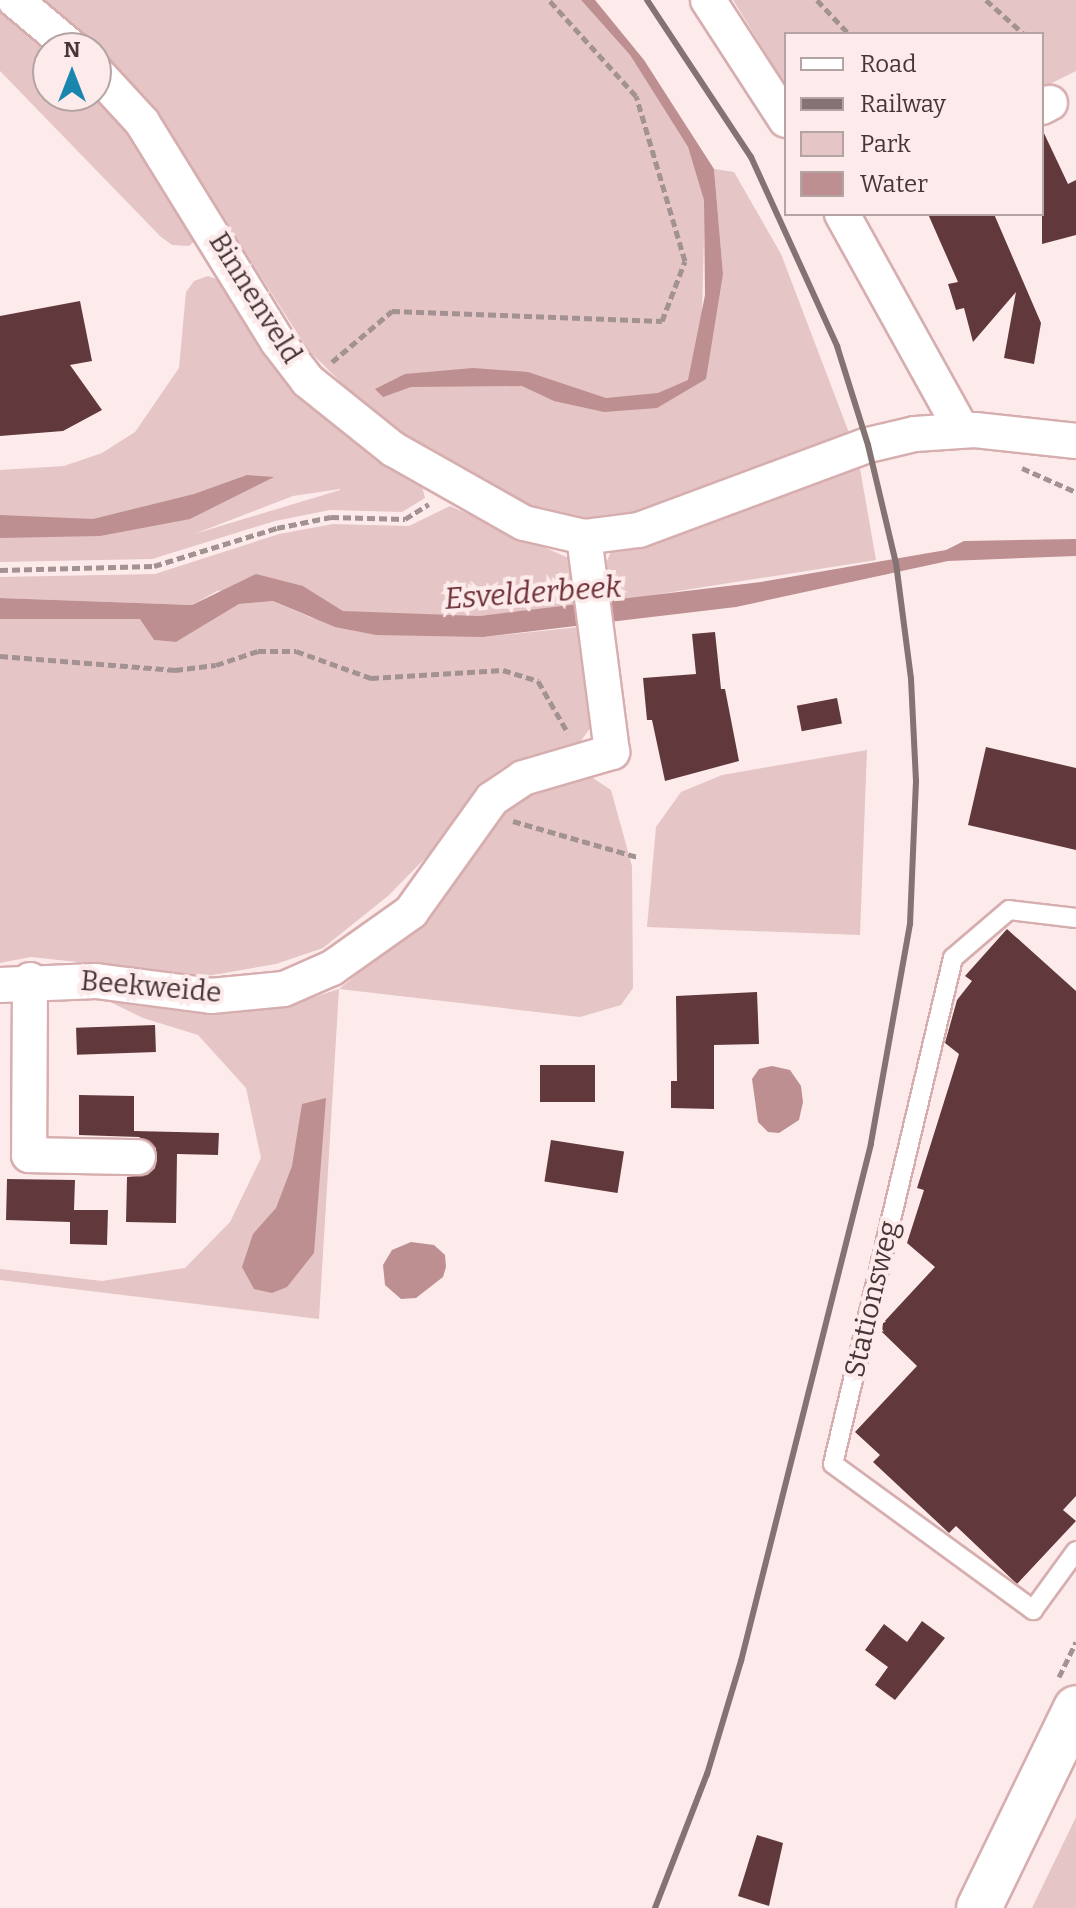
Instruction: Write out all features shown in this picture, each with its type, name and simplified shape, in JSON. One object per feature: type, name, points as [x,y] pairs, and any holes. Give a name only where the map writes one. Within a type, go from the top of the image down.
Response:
[{"type":"main road","points":[[979,1908],[1076,1708]]},
{"type":"street","points":[[15,0],[53,32]]},
{"type":"street","points":[[708,0],[784,117]]},
{"type":"street","name":"Binnenveld","points":[[112,89],[142,122],[278,342],[308,381],[393,449],[524,523],[584,537],[639,530],[868,445],[961,429],[1076,441]]},
{"type":"street","points":[[843,216],[961,429]]},
{"type":"street","name":"Binnenveld","points":[[1036,436],[1076,456]]},
{"type":"street","points":[[584,537],[599,635],[598,755]]},
{"type":"street","name":"Beekweide","points":[[138,1157],[29,1155],[15,982],[96,981],[211,996],[284,989],[332,968],[411,912],[492,799],[523,778],[598,755]]},
{"type":"lane","name":"Stationsweg","points":[[1076,918],[1009,910],[953,958],[833,1464],[1033,1610],[1076,1551]]},
{"type":"path","points":[[308,381],[392,311],[662,321],[685,261],[636,96],[549,0]]},
{"type":"path","points":[[817,0],[847,32]]},
{"type":"path","points":[[986,0],[1022,32]]},
{"type":"path","points":[[0,570],[154,566],[331,517],[405,519],[431,502],[448,482]]},
{"type":"path","points":[[0,656],[175,670],[216,665],[258,651],[296,651],[371,678],[503,670],[538,681],[598,755]]},
{"type":"path","points":[[492,799],[518,827],[638,857]]},
{"type":"green space","points":[[33,0],[581,0],[630,55],[688,147],[705,200],[702,314],[723,274],[714,169],[734,172],[781,254],[851,438],[600,524],[569,522],[491,494],[347,398],[352,393],[308,350],[217,208],[150,115],[112,73],[112,32],[70,32]]},
{"type":"green space","points":[[733,0],[1076,0],[1076,71],[1044,87],[1044,32],[784,32],[784,83]]},
{"type":"green space","points":[[0,7],[32,34],[32,104],[0,71]]},
{"type":"green space","points":[[112,111],[137,135],[198,238],[189,246],[172,245],[40,112]]},
{"type":"green space","points":[[208,276],[222,281],[296,393],[375,460],[422,486],[425,498],[402,512],[330,510],[275,521],[152,559],[0,562],[0,470],[64,466],[102,453],[135,432],[179,368],[186,292],[194,281]],"holes":[[[340,490],[194,534],[293,496]]]},
{"type":"green space","points":[[859,463],[876,560],[609,602],[602,573],[612,549]]},
{"type":"green space","points":[[450,506],[571,559],[577,606],[479,616],[376,615],[343,611],[303,586],[217,591],[192,605],[0,598],[0,577],[155,574],[279,534],[333,524],[409,526]]},
{"type":"green space","points":[[273,601],[312,618],[483,637],[579,627],[595,721],[576,748],[501,769],[478,786],[441,842],[388,896],[323,948],[276,964],[207,976],[31,957],[0,963],[0,619],[141,619],[154,640],[176,642],[239,604]]},
{"type":"green space","points":[[867,750],[860,935],[647,927],[656,827],[681,792],[722,775]]},
{"type":"green space","points":[[584,772],[611,790],[632,866],[633,988],[621,1005],[580,1017],[339,989],[413,929],[512,797]]},
{"type":"green space","points":[[339,989],[319,1319],[0,1280],[0,1269],[102,1281],[185,1268],[230,1222],[261,1158],[246,1088],[198,1035],[143,1018],[98,996],[185,1011],[276,1009]]},
{"type":"green space","points":[[1076,1817],[1076,1908],[1032,1908]]},
{"type":"water","points":[[581,0],[595,0],[644,60],[714,169],[723,274],[706,379],[657,408],[604,412],[554,401],[522,386],[411,387],[383,397],[375,389],[405,374],[473,368],[528,372],[606,398],[658,393],[688,380],[705,295],[704,200],[688,147],[630,55]]},
{"type":"water","points":[[247,475],[274,477],[190,519],[100,536],[0,538],[0,515],[93,519],[194,494]]},
{"type":"water","points":[[1076,539],[1076,556],[948,561],[736,607],[483,637],[376,635],[335,627],[273,601],[239,604],[176,642],[154,640],[140,619],[0,619],[0,598],[192,605],[256,574],[303,586],[343,611],[479,616],[761,582],[946,550],[964,541]]},
{"type":"water","points":[[772,1066],[790,1070],[801,1086],[803,1102],[799,1120],[779,1133],[768,1132],[758,1122],[752,1079],[759,1069]]},
{"type":"water","points":[[326,1098],[314,1253],[287,1287],[272,1293],[254,1289],[242,1267],[253,1234],[276,1208],[292,1166],[302,1104]]},
{"type":"water","points":[[411,1242],[434,1245],[445,1255],[446,1267],[443,1277],[416,1298],[401,1299],[385,1285],[383,1265],[392,1250]]},
{"type":"building","points":[[1044,133],[1068,184],[1076,180],[1076,235],[1042,244]]},
{"type":"building","points":[[929,216],[995,216],[1041,323],[1034,364],[1004,358],[1016,292],[973,342],[964,308],[956,310],[948,284],[958,282]]},
{"type":"building","points":[[80,301],[92,361],[70,365],[102,410],[63,431],[0,436],[0,316]]},
{"type":"building","points":[[715,632],[721,689],[725,689],[739,761],[665,781],[652,720],[647,720],[643,678],[696,674],[692,634]]},
{"type":"building","points":[[837,698],[842,724],[802,731],[797,706]]},
{"type":"building","points":[[986,747],[1076,768],[1076,850],[968,825]]},
{"type":"building","points":[[1007,929],[1076,991],[1076,1496],[1063,1510],[1076,1521],[1017,1584],[956,1526],[949,1533],[873,1462],[880,1455],[855,1432],[917,1366],[882,1332],[883,1323],[935,1267],[907,1243],[924,1190],[917,1188],[959,1054],[945,1043],[957,1000],[972,981],[965,976]]},
{"type":"building","points":[[757,992],[759,1044],[714,1045],[714,1109],[671,1108],[671,1081],[677,1081],[676,996]]},
{"type":"building","points":[[155,1025],[156,1052],[77,1055],[76,1028]]},
{"type":"building","points":[[540,1065],[595,1065],[595,1102],[540,1102]]},
{"type":"building","points":[[79,1095],[134,1096],[134,1131],[219,1133],[218,1155],[177,1154],[176,1223],[126,1222],[127,1177],[147,1175],[155,1168],[156,1148],[139,1137],[79,1135]]},
{"type":"building","points":[[551,1140],[624,1152],[618,1193],[544,1181]]},
{"type":"building","points":[[7,1179],[75,1180],[74,1210],[108,1210],[107,1245],[70,1244],[70,1222],[6,1220]]},
{"type":"building","points":[[922,1621],[945,1638],[895,1700],[875,1685],[888,1667],[865,1650],[884,1624],[907,1642]]},
{"type":"building","points":[[757,1835],[783,1843],[769,1906],[738,1896]]},
{"type":"railway","points":[[647,0],[751,157],[837,346],[868,445],[896,563],[911,679],[916,781],[910,924],[871,1144],[741,1661],[707,1774],[655,1908]]},
{"type":"water label","name":"Esvelderbeek","points":[[533,593]]}]
